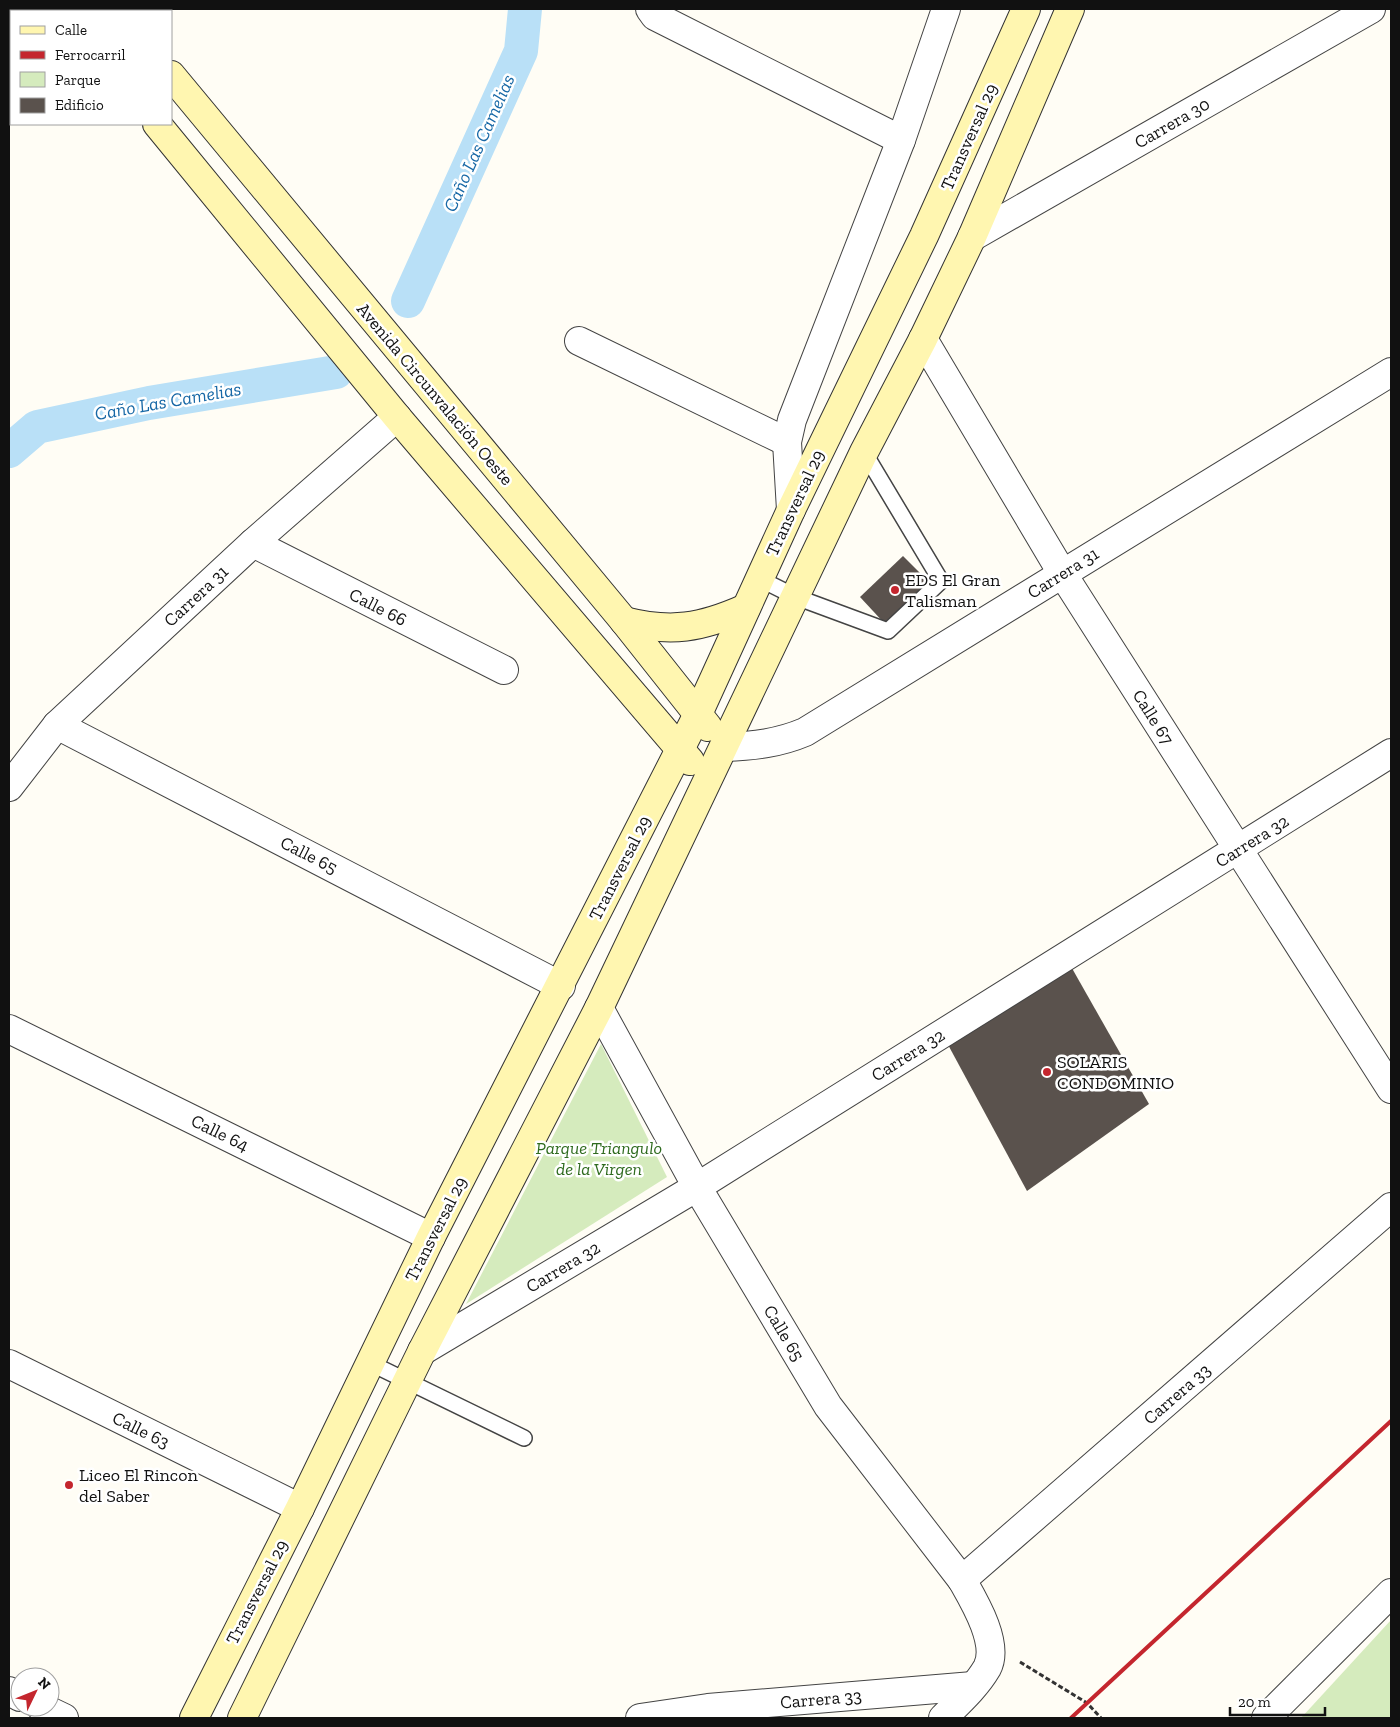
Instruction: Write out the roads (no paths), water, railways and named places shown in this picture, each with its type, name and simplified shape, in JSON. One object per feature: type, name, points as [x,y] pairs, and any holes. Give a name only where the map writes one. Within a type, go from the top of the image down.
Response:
[{"type":"main road","name":"Transversal 29","points":[[194,1718],[300,1508],[432,1237],[698,714],[791,510],[924,236],[1026,9]]},
{"type":"main road","points":[[242,1718],[406,1382],[599,1008],[864,452],[923,339],[972,237],[1070,9]]},
{"type":"main road","name":"Avenida Circunvalación Oeste","points":[[172,76],[624,620],[725,747]]},
{"type":"main road","points":[[158,125],[397,417],[708,781]]},
{"type":"main road","points":[[624,620],[647,626],[672,629],[720,620],[746,608]]},
{"type":"street","points":[[650,9],[655,16],[901,140]]},
{"type":"street","points":[[791,510],[787,442],[792,420],[901,140],[946,9]]},
{"type":"street","name":"Carrera 30","points":[[972,237],[1371,9]]},
{"type":"street","name":"Calle 67","points":[[923,339],[1062,573],[1391,1089]]},
{"type":"street","points":[[579,341],[787,442]]},
{"type":"street","name":"Carrera 31","points":[[725,747],[761,745],[786,740],[805,732],[1391,372]]},
{"type":"street","name":"Carrera 31","points":[[9,787],[57,725],[253,544],[397,417]]},
{"type":"street","name":"Calle 66","points":[[253,544],[504,670]]},
{"type":"street","name":"Calle 65","points":[[57,725],[561,986]]},
{"type":"street","name":"Carrera 32","points":[[422,1351],[697,1187],[1391,753]]},
{"type":"street","name":"Calle 65","points":[[599,1008],[697,1187],[828,1406],[962,1580],[979,1612],[990,1643],[988,1666],[973,1686]]},
{"type":"street","name":"Calle 64","points":[[9,1028],[432,1237]]},
{"type":"street","name":"Carrera 33","points":[[962,1580],[1391,1207]]},
{"type":"street","name":"Calle 63","points":[[9,1364],[300,1508]]},
{"type":"street","points":[[1266,1718],[1391,1593]]},
{"type":"street","points":[[943,1718],[973,1686]]},
{"type":"street","name":"Carrera 33","points":[[640,1718],[708,1708],[973,1686]]},
{"type":"lane","points":[[760,579],[796,597],[888,632],[941,581],[864,452]]},
{"type":"lane","points":[[370,1363],[524,1438]]},
{"type":"waterway","name":"Caño Las Camelias","points":[[408,301],[521,51],[525,9]]},
{"type":"waterway","name":"Caño Las Camelias","points":[[9,451],[37,427],[149,403],[336,372]]},
{"type":"railway","points":[[1071,1718],[1391,1421]]},
{"type":"place","name":"EDS El Gran Talisman","points":[[895,590]]},
{"type":"place","name":"SOLARIS CONDOMINIO","points":[[1047,1072]]},
{"type":"place","name":"Liceo El Rincon del Saber","points":[[69,1485]]},
{"type":"park label","name":"Parque Triangulo de la Virgen","points":[[599,1158]]}]
